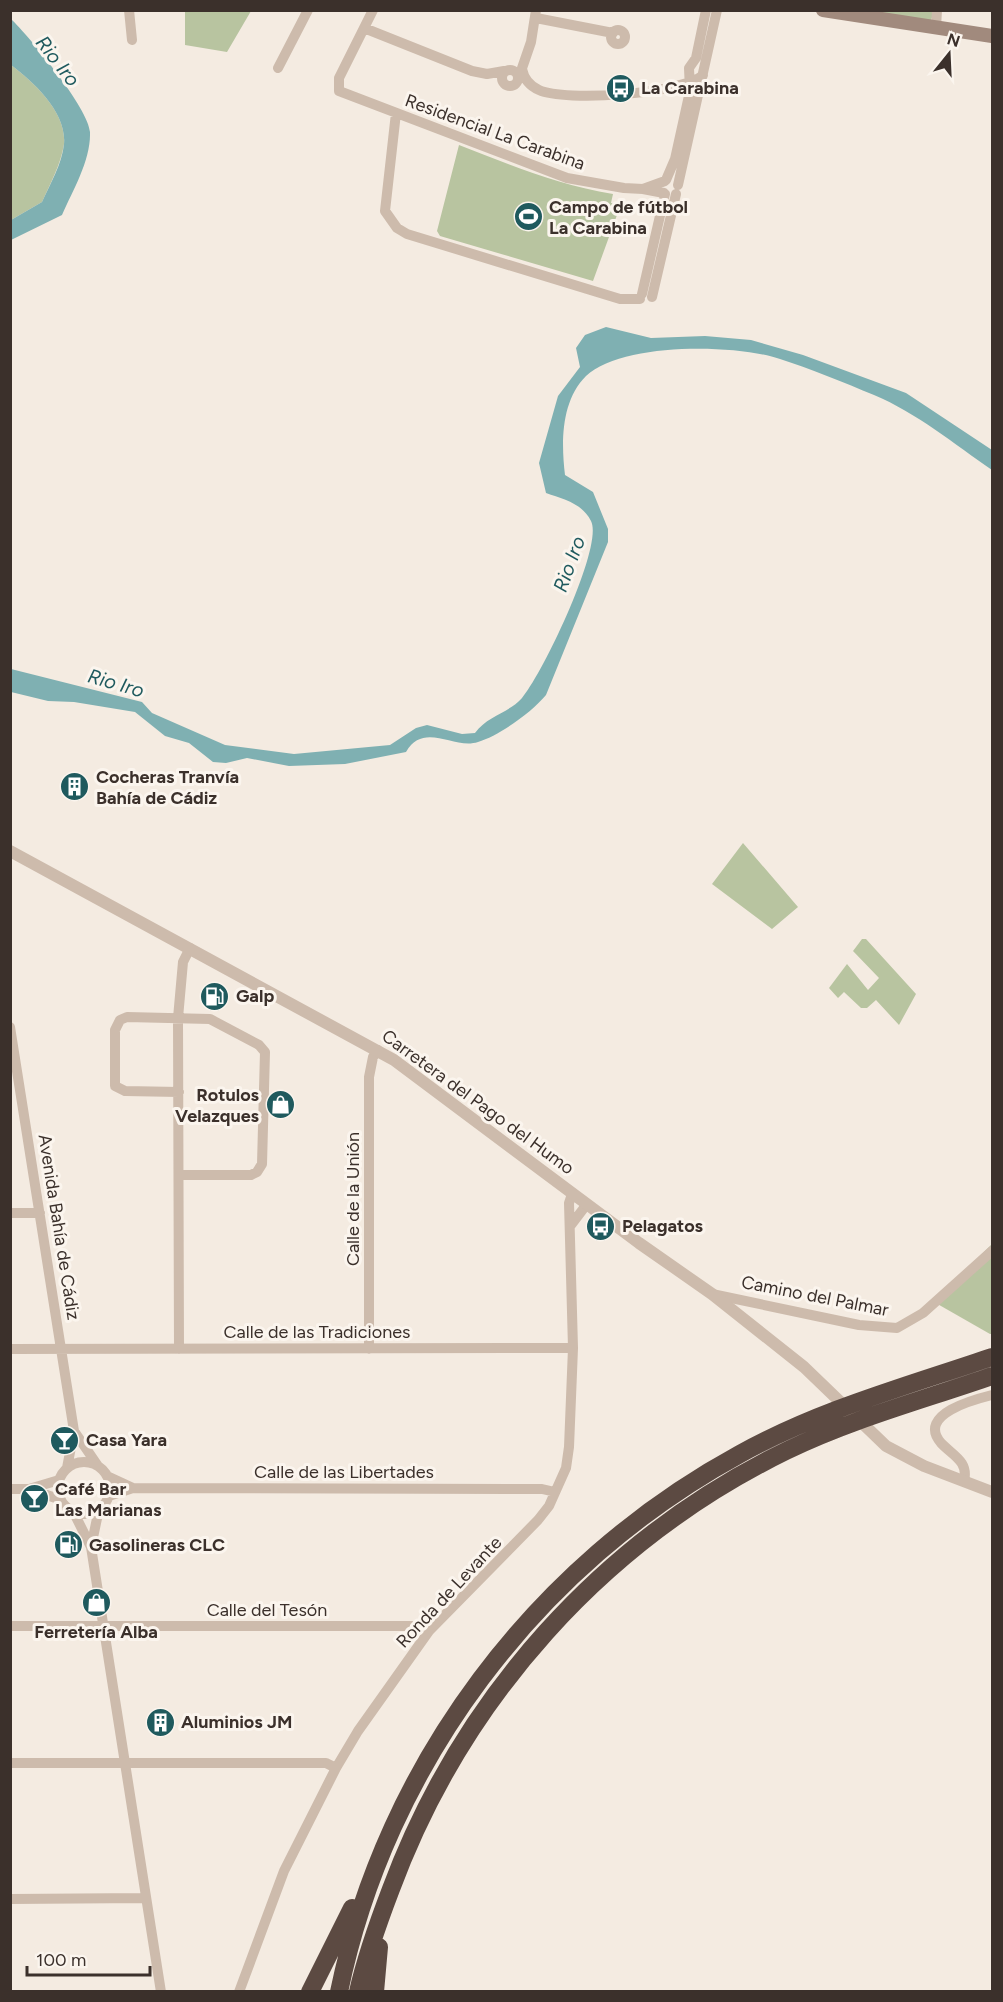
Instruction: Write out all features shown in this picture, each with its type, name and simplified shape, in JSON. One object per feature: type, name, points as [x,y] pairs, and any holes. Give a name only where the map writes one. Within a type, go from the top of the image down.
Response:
[{"type":"highway","points":[[339,1992],[369,1881],[412,1784],[464,1702],[503,1650],[548,1601],[596,1555],[668,1499],[759,1444],[840,1408],[993,1357]]},
{"type":"highway","points":[[358,1992],[376,1926],[429,1802],[487,1705],[542,1634],[610,1568],[693,1504],[786,1451],[852,1423],[993,1376]]},
{"type":"highway","points":[[310,1992],[358,1897],[369,1881]]},
{"type":"highway","points":[[375,1992],[379,1944],[387,1916],[385,1905]]},
{"type":"main road","points":[[823,10],[993,36]]},
{"type":"street","points":[[129,10],[132,40]]},
{"type":"street","points":[[278,68],[308,10]]},
{"type":"street","points":[[373,10],[364,28],[472,71],[487,74],[506,71],[520,73],[533,87],[546,92]]},
{"type":"street","points":[[396,113],[385,211],[397,228],[407,234],[620,299],[645,297],[671,191],[706,10]]},
{"type":"street","points":[[671,191],[662,188],[675,159],[695,73],[717,10]]},
{"type":"street","points":[[936,28],[937,10]]},
{"type":"street","points":[[508,86],[515,85],[520,73],[536,14],[613,33]]},
{"type":"street","name":"Residencial La Carabina","points":[[364,28],[339,78],[339,91],[567,178],[594,184],[671,191]]},
{"type":"street","points":[[508,86],[501,79],[506,71],[525,56]]},
{"type":"street","points":[[472,71],[475,75],[508,86],[546,92],[621,95],[673,85],[695,73]]},
{"type":"street","points":[[673,85],[682,93],[687,103]]},
{"type":"street","name":"Residencial La Carabina","points":[[643,189],[665,181]]},
{"type":"street","name":"Carretera del Pago del Humo","points":[[10,851],[378,1050],[408,1069],[584,1208],[712,1294],[832,1391],[872,1435],[902,1455],[964,1481]]},
{"type":"street","points":[[179,1348],[178,1018],[183,962],[190,948]]},
{"type":"street","points":[[178,1175],[250,1175],[257,1172],[262,1164],[266,1057],[259,1045],[210,1019],[123,1018],[117,1023],[115,1030],[115,1086],[125,1091],[179,1092]]},
{"type":"street","name":"Avenida Bahía de Cádiz","points":[[10,1027],[74,1431],[68,1468]]},
{"type":"street","name":"Calle de la Unión","points":[[369,1349],[369,1077],[378,1050]]},
{"type":"street","name":"Ronda de Levante","points":[[239,1992],[284,1871],[336,1768],[405,1662],[429,1631],[538,1520],[566,1468],[573,1348],[571,1198]]},
{"type":"street","points":[[571,1225],[584,1208]]},
{"type":"street","points":[[10,1213],[40,1213]]},
{"type":"street","name":"Camino del Palmar","points":[[712,1294],[868,1326],[897,1328],[923,1313],[993,1251]]},
{"type":"street","name":"Calle de las Tradiciones","points":[[10,1349],[573,1348]]},
{"type":"street","points":[[993,1395],[963,1402],[949,1409],[939,1421],[936,1430],[939,1442],[961,1460],[966,1475],[964,1481],[993,1491]]},
{"type":"street","name":"Avenida Bahía de Cádiz","points":[[74,1431],[98,1466]]},
{"type":"street","points":[[10,1489],[29,1489],[59,1480],[68,1468],[83,1462],[98,1466],[107,1476],[109,1496],[99,1509],[92,1547],[161,1992]]},
{"type":"street","name":"Calle de las Libertades","points":[[107,1476],[133,1488]]},
{"type":"street","points":[[59,1480],[61,1500]]},
{"type":"street","name":"Calle de las Libertades","points":[[109,1496],[133,1488],[542,1489],[555,1492]]},
{"type":"street","points":[[29,1489],[61,1500],[73,1511],[92,1547]]},
{"type":"street","points":[[73,1511],[90,1513],[99,1509]]},
{"type":"street","name":"Calle del Tesón","points":[[10,1626],[413,1626],[429,1631]]},
{"type":"street","points":[[10,1763],[326,1763],[336,1768]]},
{"type":"street","points":[[10,1899],[146,1898]]},
{"type":"green space","points":[[185,10],[251,11],[227,52],[185,45]]},
{"type":"green space","points":[[934,10],[931,21],[852,11]]},
{"type":"green space","points":[[11,65],[39,89],[55,110],[64,132],[64,144],[58,166],[42,202],[11,220]]},
{"type":"green space","name":"Campo de fútbol La Carabina","points":[[459,145],[554,180],[613,194],[611,203],[621,204],[593,281],[440,236],[437,231]]},
{"type":"green space","points":[[743,843],[798,907],[772,929],[712,884]]},
{"type":"green space","points":[[862,939],[866,939],[916,994],[899,1025],[876,1000],[867,1008],[861,1008],[844,992],[838,998],[829,988],[847,964],[868,990],[879,978],[853,951]]},
{"type":"green space","points":[[992,1244],[992,1334],[990,1334],[934,1302]]},
{"type":"water","points":[[11,19],[44,56],[80,107],[87,121],[90,143],[76,185],[62,215],[11,240],[11,220],[42,202],[63,151],[64,132],[55,110],[47,99],[11,65]]},
{"type":"water","points":[[606,327],[651,338],[705,336],[751,340],[803,355],[906,393],[992,450],[992,470],[890,402],[780,359],[761,354],[709,349],[680,349],[625,357],[603,365],[586,376],[578,386],[567,410],[563,436],[565,475],[593,492],[608,529],[608,542],[546,695],[524,716],[496,735],[469,743],[440,738],[421,738],[413,743],[406,752],[345,764],[289,766],[247,758],[226,763],[213,762],[189,743],[165,736],[135,712],[74,702],[48,701],[11,692],[11,669],[142,702],[152,713],[225,745],[294,754],[390,745],[416,728],[427,725],[462,734],[475,733],[486,722],[517,703],[531,685],[569,610],[589,556],[593,535],[591,521],[577,506],[546,493],[539,463],[558,396],[580,367],[576,348],[585,335]]},
{"type":"place","name":"La Carabina","points":[[620,88]]},
{"type":"place","name":"Campo de fútbol La Carabina","points":[[528,217]]},
{"type":"place","name":"Cocheras Tranvía Bahía de Cádiz","points":[[75,787]]},
{"type":"place","name":"Galp","points":[[215,996]]},
{"type":"place","name":"Rotulos Velazques","points":[[280,1105]]},
{"type":"place","name":"Pelagatos","points":[[601,1226]]},
{"type":"place","name":"Casa Yara","points":[[65,1440]]},
{"type":"place","name":"Café Bar Las Marianas","points":[[34,1499]]},
{"type":"place","name":"Gasolineras CLC","points":[[68,1545]]},
{"type":"place","name":"Ferretería Alba","points":[[96,1603]]},
{"type":"place","name":"Aluminios JM","points":[[160,1722]]},
{"type":"water label","name":"Rio Iro","points":[[58,61]]},
{"type":"water label","name":"Rio Iro","points":[[569,564]]},
{"type":"water label","name":"Rio Iro","points":[[116,683]]}]
